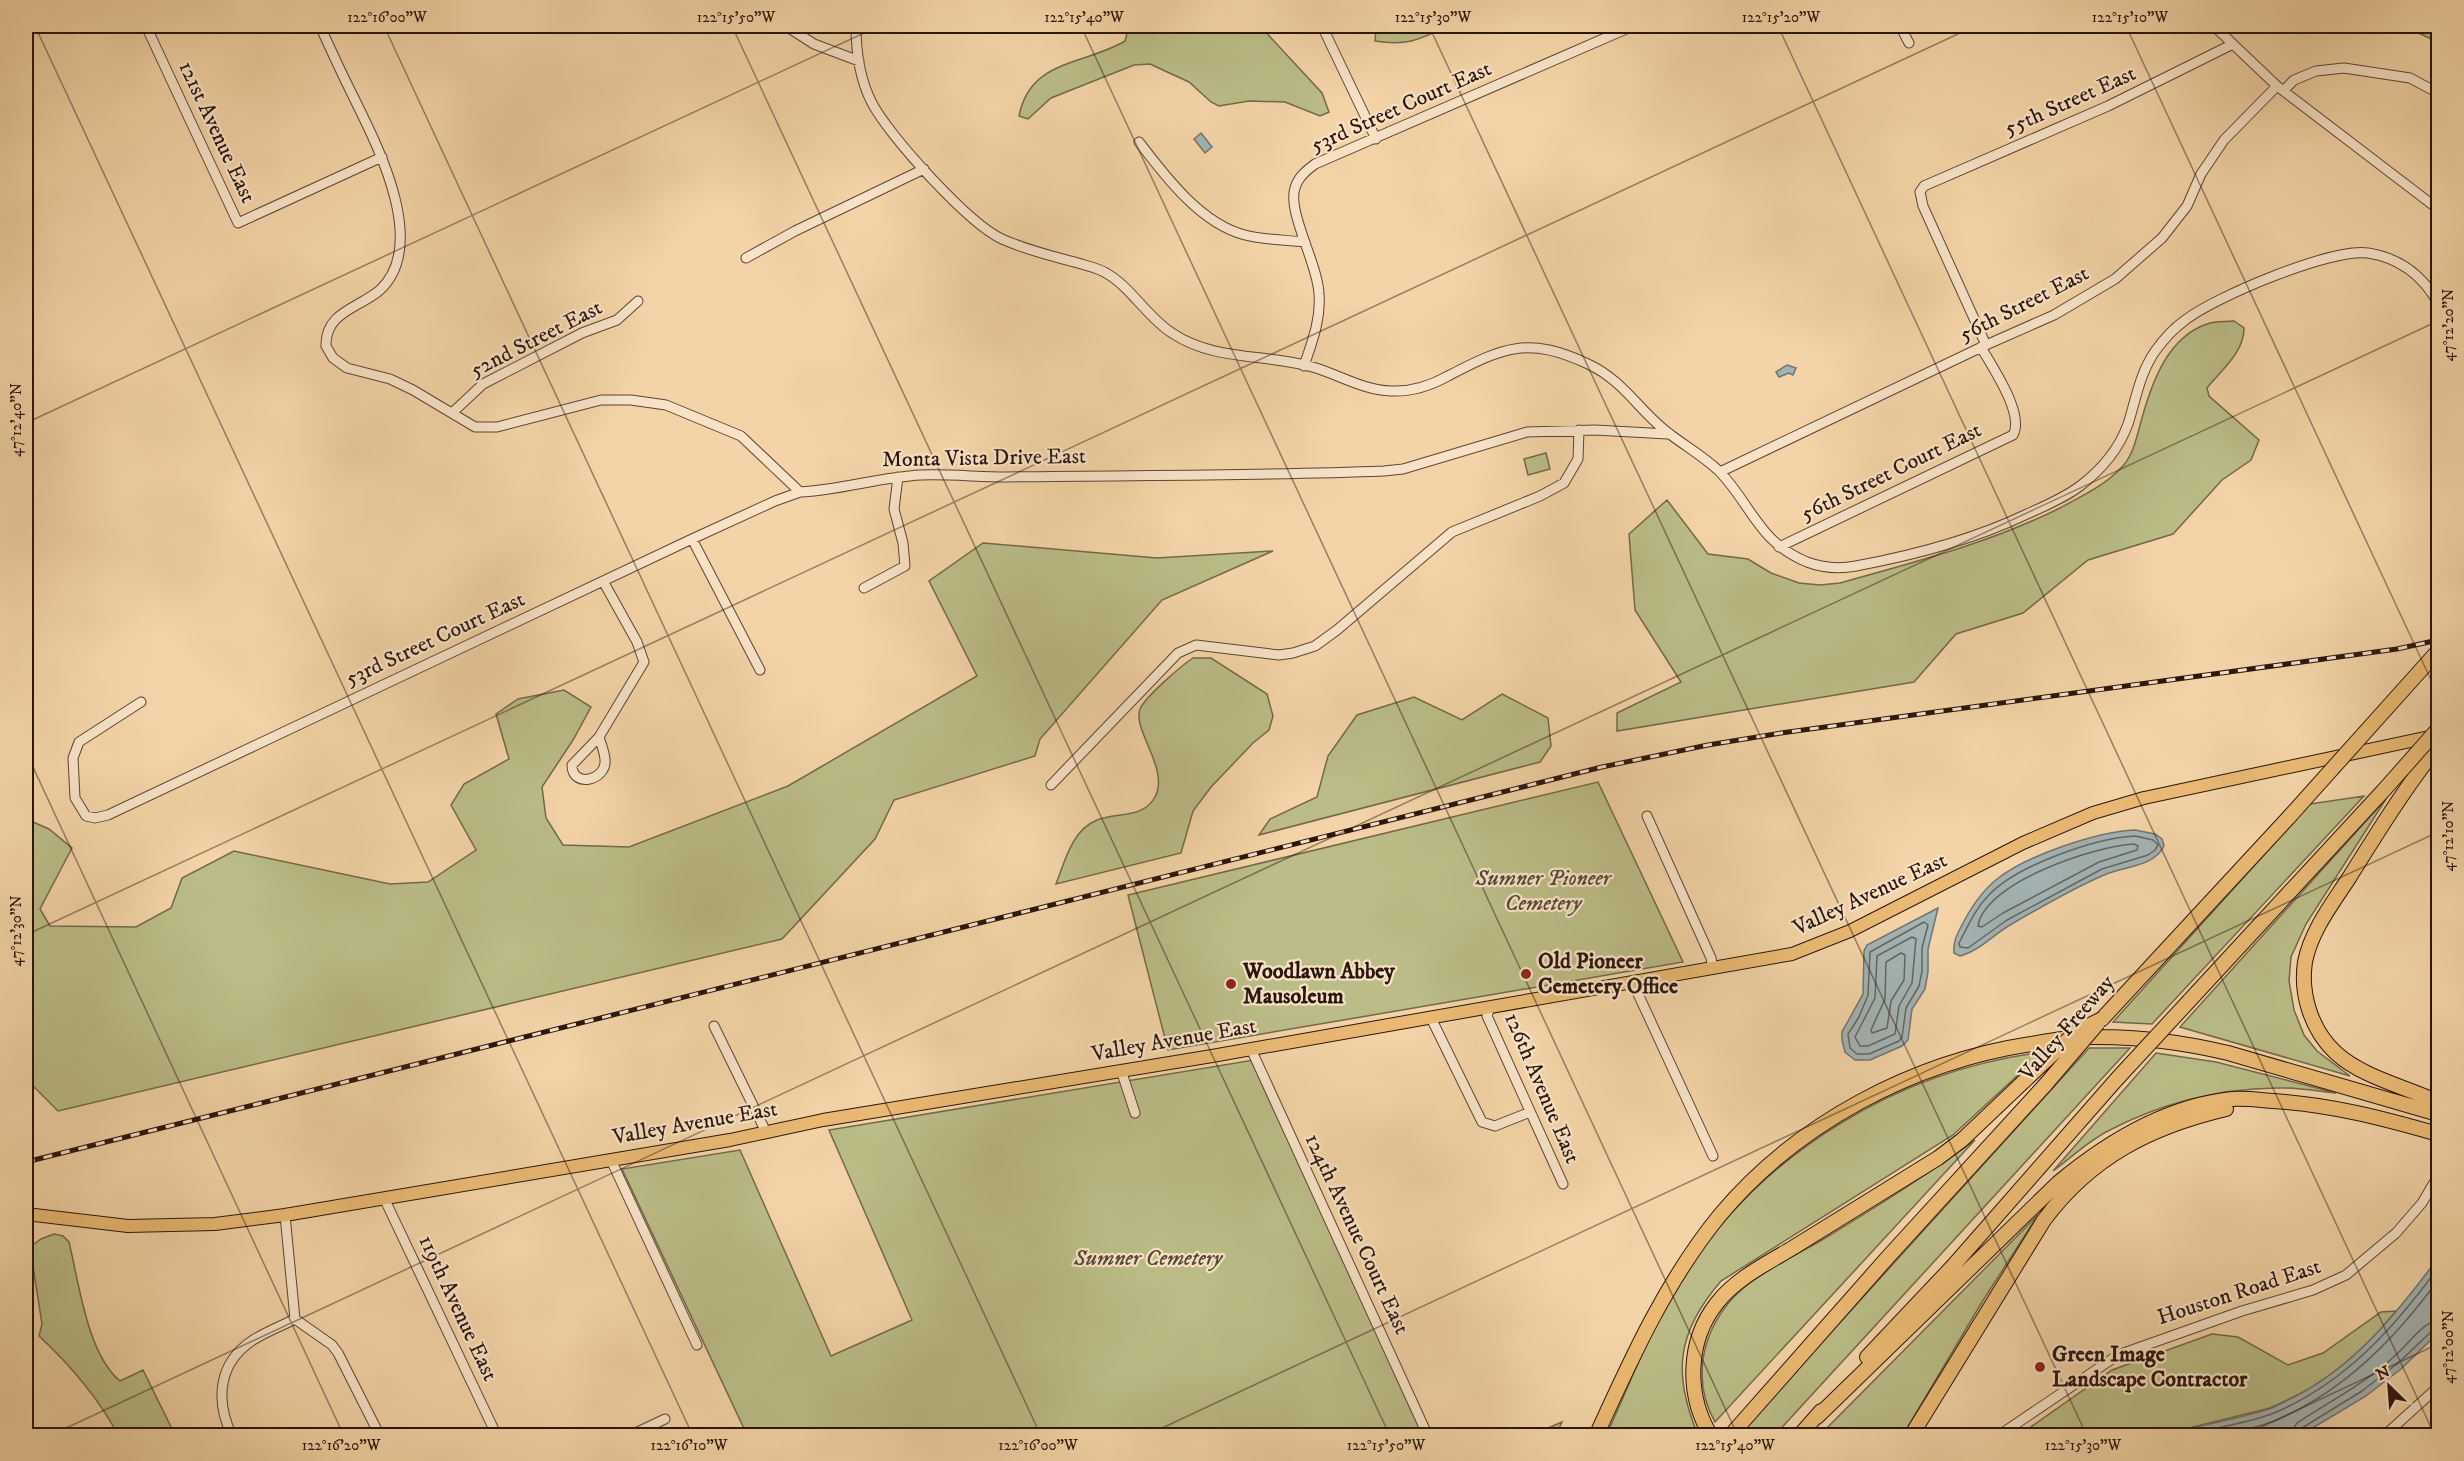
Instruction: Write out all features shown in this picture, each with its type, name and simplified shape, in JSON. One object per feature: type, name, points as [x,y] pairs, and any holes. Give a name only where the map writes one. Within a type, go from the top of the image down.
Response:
[{"type":"highway","name":"Valley Freeway","points":[[1730,1436],[2102,1019],[2439,651]]},
{"type":"highway","points":[[1799,1436],[1884,1337],[1953,1266],[2116,1080],[2439,729]]},
{"type":"highway","points":[[2438,1110],[2354,1067],[2338,1055],[2315,1025],[2307,1004],[2304,983],[2307,954],[2320,923],[2406,787],[2439,746]]},
{"type":"highway","points":[[1711,1436],[1702,1421],[1696,1402],[1693,1378],[1694,1356],[1707,1318],[1718,1302],[1748,1276],[1938,1158],[1962,1140],[2076,1032],[2102,1019]]},
{"type":"highway","points":[[1596,1436],[1663,1296],[1721,1214],[1756,1178],[1795,1144],[1837,1116],[1900,1081],[1932,1068],[1982,1053],[2043,1042],[2097,1036],[2148,1040],[2198,1046],[2228,1053],[2438,1110]]},
{"type":"highway","points":[[1816,1417],[2058,1183],[2093,1155],[2132,1132],[2172,1114],[2197,1106],[2234,1099],[2330,1106],[2439,1134]]},
{"type":"highway","points":[[1911,1436],[2043,1220],[2086,1172],[2136,1140],[2174,1123],[2235,1107],[2281,1102]]},
{"type":"main road","name":"Valley Avenue East","points":[[26,1214],[128,1226],[214,1224],[285,1215],[1792,954],[1850,931],[2023,843],[2093,813],[2144,798],[2439,736]]},
{"type":"street","name":"121st Avenue East","points":[[146,26],[238,223],[382,157]]},
{"type":"street","points":[[320,26],[382,157],[393,190],[399,225],[396,264],[379,290],[337,316],[329,328],[326,346],[333,358],[347,368],[390,379],[413,390],[476,427],[497,427],[601,400],[631,400],[666,405],[741,436],[800,492]]},
{"type":"street","points":[[786,26],[814,44],[859,61]]},
{"type":"street","points":[[856,26],[859,61],[873,105],[924,169],[957,204],[994,235],[1032,250],[1111,275],[1155,320],[1186,341],[1235,356],[1312,367],[1372,389],[1397,392],[1434,384],[1496,353],[1532,347],[1546,348],[1586,363],[1611,378],[1668,434],[1687,445],[1720,472],[1757,523],[1779,547],[1817,565],[1851,567],[1965,541],[2052,503],[2079,487],[2102,466],[2115,450],[2128,423],[2136,392],[2151,357],[2168,335],[2183,321],[2213,304],[2302,266],[2344,253],[2366,253],[2384,257],[2406,267],[2421,278],[2439,303]]},
{"type":"street","points":[[1322,26],[1376,139]]},
{"type":"street","name":"53rd Street Court East","points":[[1304,366],[1316,331],[1320,295],[1311,255],[1294,206],[1294,191],[1298,181],[1316,164],[1633,26]]},
{"type":"street","points":[[1900,26],[1909,43]]},
{"type":"street","points":[[2214,26],[2280,88],[2439,209]]},
{"type":"street","name":"55th Street East","points":[[1983,346],[1930,225],[1920,198],[1922,189],[1929,182],[2108,106],[2233,44]]},
{"type":"street","name":"56th Street East","points":[[1720,472],[2078,302],[2130,266],[2162,238],[2187,206],[2201,174],[2224,140],[2280,88],[2294,80],[2316,71],[2344,68],[2410,78],[2439,93]]},
{"type":"street","points":[[1139,142],[1170,183],[1215,220],[1243,235],[1305,242]]},
{"type":"street","points":[[746,258],[795,231],[924,169]]},
{"type":"street","name":"52nd Street East","points":[[452,413],[483,384],[582,333],[617,320],[638,301]]},
{"type":"street","name":"56th Street Court East","points":[[1779,547],[2013,435],[2017,421],[2013,408],[1983,346]]},
{"type":"street","points":[[1051,785],[1178,653],[1188,647],[1204,645],[1280,655],[1315,646],[1452,532],[1540,496],[1563,483],[1578,459],[1579,430]]},
{"type":"street","name":"Monta Vista Drive East","points":[[800,492],[825,491],[898,477],[942,474],[1003,477],[1384,471],[1403,469],[1527,432],[1579,430],[1668,434]]},
{"type":"street","points":[[864,588],[905,566],[903,543],[894,509],[898,477]]},
{"type":"street","name":"53rd Street Court East","points":[[141,702],[79,742],[73,758],[75,798],[86,816],[95,818],[108,815],[692,538],[800,492]]},
{"type":"street","points":[[692,538],[760,670]]},
{"type":"street","points":[[599,737],[606,761],[604,767],[597,776],[590,780],[578,778],[574,774],[572,765],[599,737],[644,662],[637,642],[603,581]]},
{"type":"street","points":[[1647,816],[1711,958],[1713,969]]},
{"type":"street","points":[[1633,983],[1713,1156]]},
{"type":"street","name":"126th Avenue East","points":[[1490,1007],[1487,1016],[1563,1184]]},
{"type":"street","points":[[1431,1018],[1482,1122],[1495,1126],[1530,1112]]},
{"type":"street","points":[[714,1026],[766,1132]]},
{"type":"street","name":"124th Avenue Court East","points":[[1251,1049],[1428,1436]]},
{"type":"street","points":[[1121,1070],[1135,1113]]},
{"type":"street","points":[[611,1160],[696,1345]]},
{"type":"street","name":"Houston Road East","points":[[1998,1436],[2082,1376],[2118,1354],[2242,1311],[2313,1290],[2346,1275],[2396,1233],[2422,1203],[2439,1176]]},
{"type":"street","name":"119th Avenue East","points":[[384,1198],[497,1436]]},
{"type":"street","points":[[285,1215],[295,1319],[332,1345],[338,1353],[380,1436]]},
{"type":"street","points":[[232,1436],[221,1403],[222,1385],[229,1366],[250,1341],[295,1319]]},
{"type":"street","points":[[2385,1436],[2439,1387]]},
{"type":"street","points":[[629,1436],[666,1419]]},
{"type":"green space","points":[[1129,26],[1261,27],[1322,93],[1329,112],[1320,116],[1285,102],[1249,101],[1219,106],[1211,102],[1189,82],[1150,64],[1134,65],[1051,98],[1028,119],[1019,116],[1025,97],[1047,74],[1061,66],[1125,41]]},
{"type":"green space","points":[[1381,26],[1448,26],[1421,38],[1396,43],[1375,41],[1376,28]]},
{"type":"green space","points":[[2403,26],[2438,26],[2438,42]]},
{"type":"green space","points":[[2234,321],[2244,328],[2240,345],[2231,361],[2207,388],[2209,396],[2259,440],[2251,460],[2222,480],[2173,534],[2088,560],[2023,613],[1956,634],[1914,682],[1617,731],[1617,713],[1681,682],[1635,610],[1629,534],[1667,500],[1708,554],[1748,559],[1771,573],[1799,583],[1820,585],[1840,583],[1952,551],[2034,520],[2060,508],[2107,480],[2121,468],[2129,457],[2151,390],[2172,350],[2193,330],[2210,323]]},
{"type":"green space","points":[[1546,453],[1550,469],[1528,475],[1524,459]]},
{"type":"green space","points":[[983,543],[1157,558],[1273,551],[1162,600],[1040,739],[1035,756],[894,800],[875,839],[782,939],[58,1111],[26,1079],[26,819],[49,829],[72,848],[40,909],[50,926],[136,927],[171,908],[182,878],[234,851],[390,884],[428,882],[476,850],[451,805],[464,784],[509,759],[496,714],[518,699],[564,690],[591,707],[573,740],[542,787],[546,818],[563,845],[629,847],[788,786],[977,676],[929,581]]},
{"type":"green space","points":[[1193,658],[1211,658],[1267,694],[1273,716],[1269,730],[1253,743],[1211,787],[1193,811],[1181,853],[1056,884],[1070,847],[1081,831],[1097,820],[1144,809],[1155,797],[1158,774],[1141,728],[1140,709],[1156,689]]},
{"type":"green space","points":[[1502,694],[1548,718],[1551,746],[1540,762],[1259,835],[1270,819],[1317,797],[1328,756],[1357,715],[1414,697],[1462,720]]},
{"type":"green space","name":"Sumner Pioneer Cemetery","points":[[1598,782],[1683,962],[1168,1050],[1128,895]]},
{"type":"green space","points":[[2364,796],[2152,1024],[2113,1022],[2310,804]]},
{"type":"green space","points":[[2386,799],[2306,924],[2291,957],[2289,981],[2294,1010],[2304,1035],[2317,1051],[2350,1076],[2180,1027]]},
{"type":"green space","points":[[2089,1048],[2130,1048],[1775,1435],[1737,1436]]},
{"type":"green space","points":[[2043,1052],[1953,1135],[1721,1281],[1695,1318],[1683,1354],[1684,1392],[1698,1435],[1606,1436],[1643,1352],[1674,1291],[1718,1228],[1755,1189],[1796,1154],[1841,1123],[1888,1097],[1938,1077],[1990,1062]]},
{"type":"green space","points":[[2156,1053],[2216,1062],[2336,1093],[2276,1088],[2232,1091],[2190,1099],[2148,1113],[2108,1131],[2053,1171]]},
{"type":"green space","name":"Sumner Cemetery","points":[[1254,1060],[1423,1435],[747,1435],[622,1169],[740,1150],[831,1356],[912,1320],[829,1130]]},
{"type":"green space","points":[[1975,1140],[1715,1422],[1704,1391],[1703,1359],[1713,1328],[1739,1291],[1761,1275],[1881,1204]]},
{"type":"green space","points":[[2038,1215],[1982,1302],[1903,1435],[1819,1436]]},
{"type":"green space","points":[[54,1234],[63,1236],[69,1242],[92,1336],[109,1369],[120,1381],[143,1370],[175,1435],[118,1435],[83,1382],[39,1336],[42,1324],[30,1247]]},
{"type":"green space","points":[[2396,1311],[2366,1346],[2341,1368],[2308,1390],[2270,1408],[2161,1435],[2018,1436],[2112,1370],[2212,1334],[2238,1337],[2288,1365],[2323,1353],[2381,1312]]},
{"type":"green space","points":[[1562,1422],[1556,1435],[1532,1435]]},
{"type":"water","points":[[1201,133],[1212,147],[1205,153],[1194,139]]},
{"type":"water","points":[[1787,365],[1796,368],[1793,375],[1789,373],[1779,377],[1776,372]]},
{"type":"water","points":[[2135,830],[2155,834],[2162,839],[2164,846],[2153,858],[2093,880],[2010,925],[1967,954],[1960,956],[1954,953],[1956,937],[1974,905],[1997,879],[2010,870],[2063,846],[2101,835]]},
{"type":"water","points":[[1938,908],[1928,949],[1925,989],[1912,1009],[1908,1040],[1902,1046],[1870,1060],[1855,1060],[1845,1052],[1842,1032],[1863,994],[1864,951],[1867,945]]},
{"type":"water","points":[[2438,1258],[2438,1333],[2401,1369],[2366,1396],[2301,1435],[2161,1435],[2269,1409],[2316,1384],[2337,1370],[2374,1336]]},
{"type":"railway","points":[[26,1162],[1602,767],[1708,745],[1781,733],[2397,649],[2438,640]]},
{"type":"place","name":"Old Pioneer Cemetery Office","points":[[1526,974]]},
{"type":"place","name":"Woodlawn Abbey Mausoleum","points":[[1231,984]]},
{"type":"place","name":"Green Image Landscape Contractor","points":[[2040,1367]]}]
